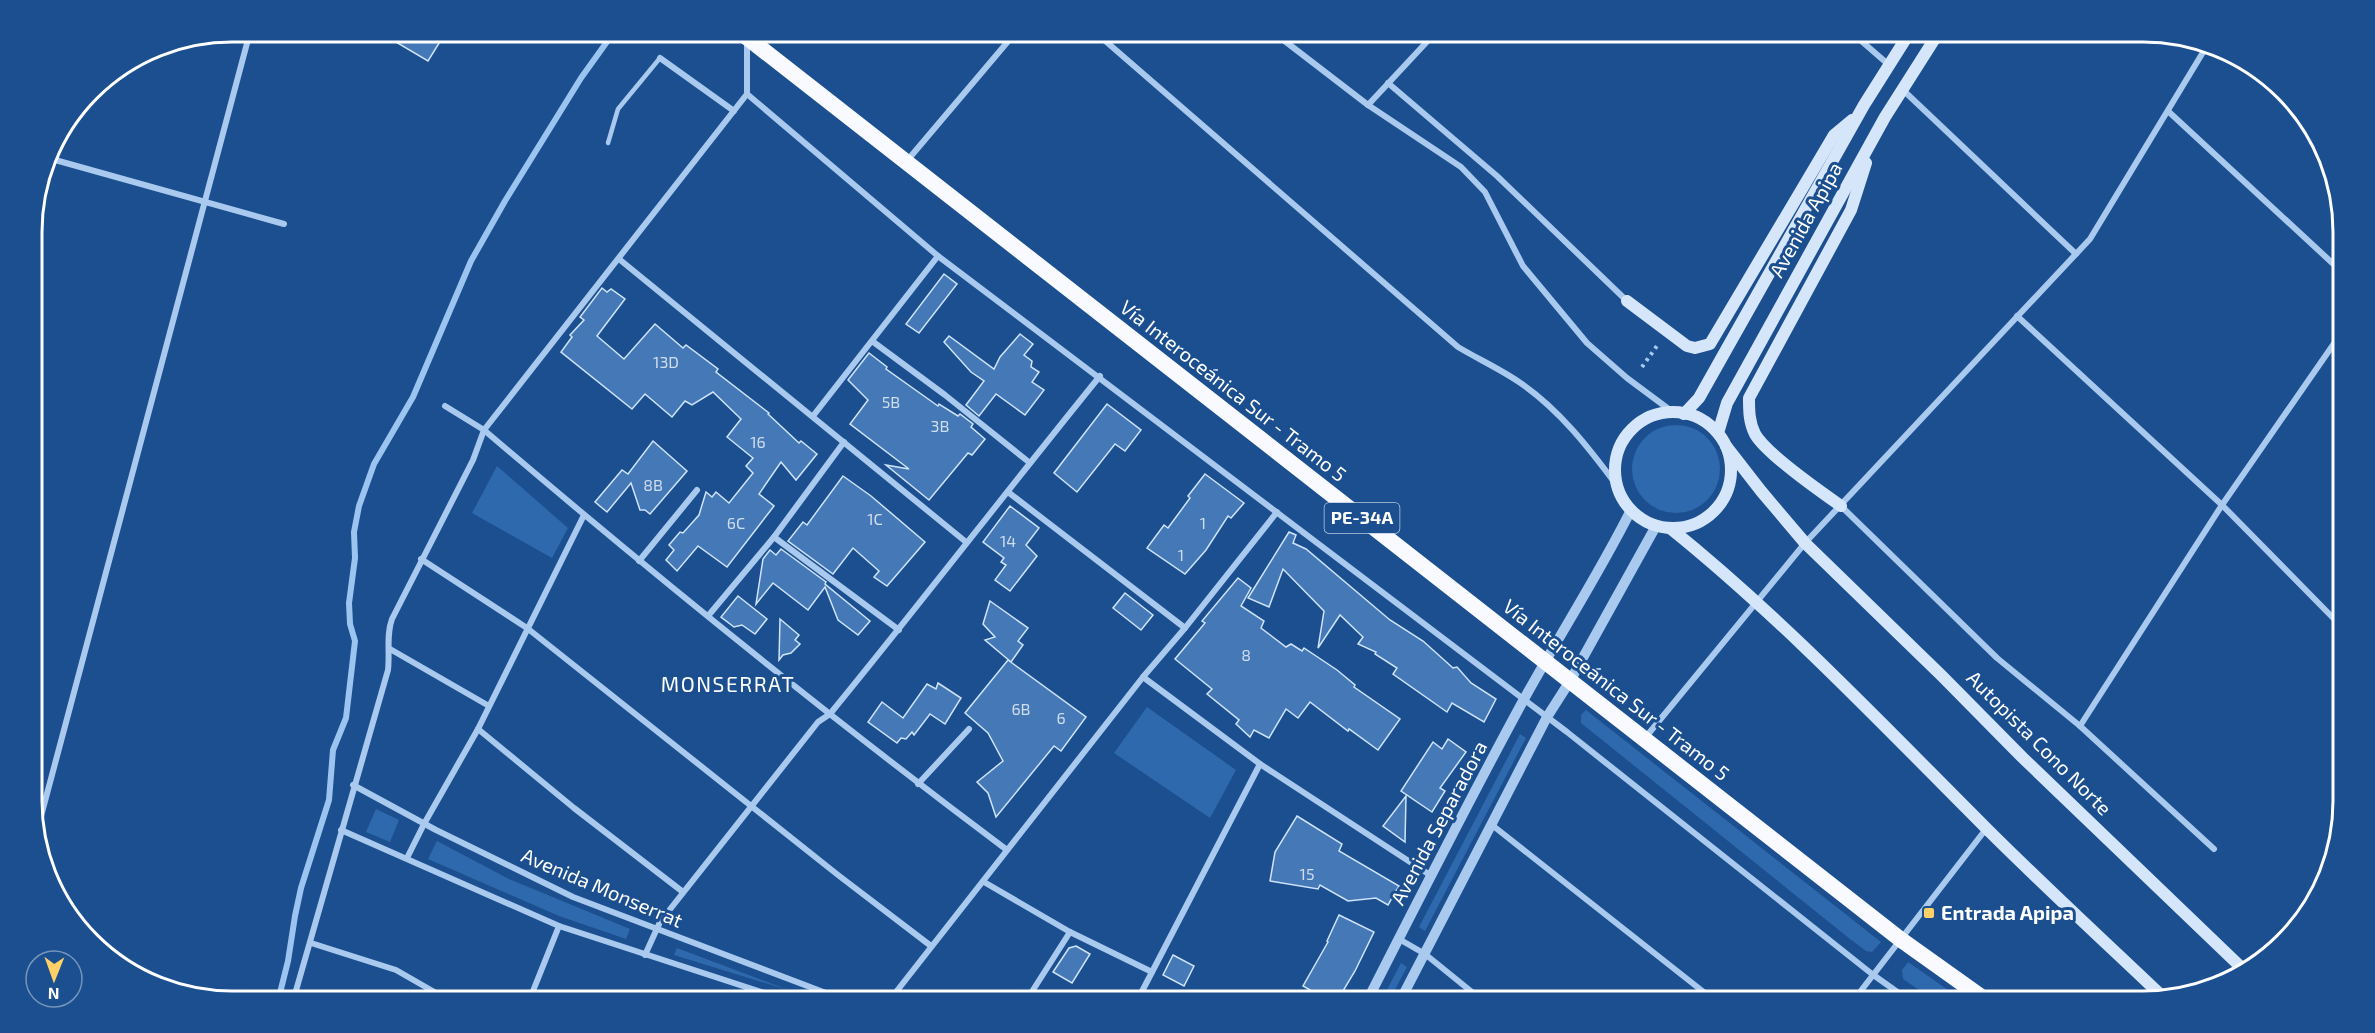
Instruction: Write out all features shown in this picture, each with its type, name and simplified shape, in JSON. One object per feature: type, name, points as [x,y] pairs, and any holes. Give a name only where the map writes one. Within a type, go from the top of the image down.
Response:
[{"type":"highway","name":"Vía Interoceánica Sur - Tramo 5","points":[[753,42],[1900,939],[1972,991]]},
{"type":"main road","name":"Avenida Apipa","points":[[1679,413],[1699,398],[1858,116],[1904,42]]},
{"type":"main road","name":"Avenida Apipa","points":[[1718,434],[1727,403],[1873,139],[1933,42]]},
{"type":"main road","points":[[1627,301],[1687,346],[1695,348],[1710,344],[1834,135],[1858,116]]},
{"type":"main road","points":[[1840,506],[1811,485],[1756,437],[1749,415],[1749,398],[1851,210],[1873,139]]},
{"type":"main road","points":[[1679,413],[1708,424],[1718,434],[1726,446],[1732,475],[1722,503],[1712,514],[1685,527],[1670,528],[1656,526],[1643,520],[1631,510],[1618,487],[1616,460],[1627,436],[1647,419],[1679,413]]},
{"type":"main road","name":"Autopista Cono Norte","points":[[1726,446],[1766,498],[1805,543],[2022,757],[2239,965]]},
{"type":"main road","points":[[1670,528],[1809,651],[1986,829],[2156,991]]},
{"type":"street","points":[[43,810],[247,42]]},
{"type":"street","points":[[296,991],[388,670],[390,649],[387,633],[392,619],[473,460],[484,430],[747,94],[744,42]]},
{"type":"street","points":[[906,163],[1008,42]]},
{"type":"street","points":[[1107,42],[1458,347],[1519,382],[1552,408],[1583,441],[1618,487]]},
{"type":"street","points":[[1286,42],[1368,105],[1461,167],[1485,192],[1523,266],[1587,343],[1627,378],[1679,413]]},
{"type":"street","points":[[1368,105],[1427,42]]},
{"type":"street","points":[[1863,42],[1889,65]]},
{"type":"street","points":[[1645,739],[1805,543],[2090,239],[2204,52]]},
{"type":"street","points":[[660,58],[734,111]]},
{"type":"street","points":[[1388,83],[1497,176],[1627,301]]},
{"type":"street","points":[[1903,90],[2076,255]]},
{"type":"street","points":[[747,94],[938,256],[1100,376],[1547,717],[1896,991]]},
{"type":"street","points":[[2169,112],[2333,264]]},
{"type":"street","points":[[56,160],[284,224]]},
{"type":"street","points":[[813,416],[938,256]]},
{"type":"street","points":[[619,259],[966,542]]},
{"type":"street","points":[[2017,316],[2222,505],[2333,618]]},
{"type":"street","points":[[872,341],[945,395],[1030,463]]},
{"type":"street","points":[[2080,726],[2222,505],[2333,345]]},
{"type":"street","points":[[645,955],[656,929],[683,892],[818,722],[830,714],[899,630],[966,542],[1100,376]]},
{"type":"street","points":[[445,406],[484,430],[639,561],[918,784],[1007,850]]},
{"type":"street","points":[[708,616],[774,537],[844,442]]},
{"type":"street","points":[[639,561],[697,490]]},
{"type":"street","points":[[1008,492],[1185,628]]},
{"type":"street","points":[[1840,506],[1997,658],[2080,726],[2214,849]]},
{"type":"street","points":[[1546,663],[1592,585],[1631,510]]},
{"type":"street","points":[[897,991],[1143,677],[1277,512]]},
{"type":"street","points":[[407,858],[478,729],[584,515]]},
{"type":"street","points":[[1405,991],[1547,717],[1570,681],[1656,526]]},
{"type":"street","points":[[774,537],[899,630]]},
{"type":"street","points":[[421,559],[527,628],[931,946]]},
{"type":"street","points":[[390,649],[489,706]]},
{"type":"street","name":"Avenida Separadora","points":[[1372,991],[1430,875],[1546,663]]},
{"type":"street","points":[[1143,677],[1260,764],[1430,875]]},
{"type":"street","points":[[478,729],[574,808],[683,892]]},
{"type":"street","points":[[918,784],[969,729]]},
{"type":"street","points":[[1142,991],[1260,764]]},
{"type":"street","name":"Avenida Monserrat","points":[[353,786],[543,883],[656,929],[820,991]]},
{"type":"street","points":[[1492,825],[1702,991]]},
{"type":"street","points":[[1859,991],[1986,829]]},
{"type":"street","points":[[341,830],[559,926],[758,991]]},
{"type":"street","points":[[984,882],[1070,932],[1152,972]]},
{"type":"street","points":[[533,991],[559,926]]},
{"type":"street","points":[[1032,991],[1070,932]]},
{"type":"street","points":[[1399,939],[1425,954],[1471,991]]},
{"type":"street","points":[[310,943],[396,969],[433,991]]},
{"type":"lane","points":[[608,143],[618,109],[660,58]]},
{"type":"path","points":[[1642,367],[1661,340]]},
{"type":"shaded area","points":[[1676,425],[1693,429],[1707,438],[1716,452],[1720,469],[1716,486],[1707,500],[1693,509],[1676,513],[1659,509],[1645,500],[1636,486],[1632,469],[1636,452],[1645,438],[1659,429]]},
{"type":"shaded area","points":[[497,466],[568,528],[552,558],[472,513]]},
{"type":"shaded area","points":[[1147,707],[1236,770],[1210,818],[1114,753]]},
{"type":"shaded area","points":[[1586,710],[1881,942],[1872,952],[1866,951],[1850,939],[1581,723],[1581,715]]},
{"type":"shaded area","points":[[1520,734],[1526,738],[1425,931],[1419,927]]},
{"type":"shaded area","points":[[376,809],[399,820],[390,842],[366,832]]},
{"type":"shaded area","points":[[437,841],[509,879],[630,929],[626,939],[559,916],[428,859]]},
{"type":"shaded area","points":[[677,948],[791,991],[674,955]]},
{"type":"shaded area","points":[[1908,962],[1950,991],[1920,991],[1903,979],[1902,970]]},
{"type":"shaded area","points":[[1401,963],[1407,967],[1394,991],[1386,991]]},
{"type":"building","points":[[396,42],[440,42],[428,61]]},
{"type":"building","points":[[944,274],[957,284],[919,333],[906,324]]},
{"type":"building","points":[[602,288],[607,292],[611,289],[625,299],[597,336],[624,359],[655,324],[683,348],[686,345],[718,369],[716,372],[769,413],[799,443],[801,441],[817,454],[796,480],[781,462],[759,494],[774,506],[727,567],[698,546],[677,571],[666,560],[674,550],[669,545],[699,515],[706,492],[712,497],[716,492],[729,503],[753,473],[746,466],[753,458],[727,437],[741,419],[713,392],[692,405],[685,401],[672,417],[645,394],[632,409],[561,352],[572,337],[570,335],[584,320],[580,317]]},
{"type":"building","points":[[1020,334],[1033,344],[1024,355],[1032,361],[1031,367],[1039,372],[1032,382],[1044,390],[1025,415],[996,394],[979,416],[966,405],[984,381],[971,372],[944,342],[949,336],[994,369],[1000,357]]},
{"type":"building","points":[[869,353],[887,367],[886,369],[938,406],[939,404],[958,416],[960,414],[973,424],[971,427],[985,439],[972,455],[968,453],[929,500],[886,465],[909,469],[850,424],[868,400],[848,380]]},
{"type":"building","points":[[1107,404],[1141,430],[1125,451],[1115,444],[1077,492],[1054,473]]},
{"type":"building","points":[[653,441],[687,471],[650,514],[645,510],[640,510],[631,483],[607,512],[595,502],[622,470],[628,474]]},
{"type":"building","points":[[1205,474],[1244,503],[1231,518],[1228,516],[1206,550],[1185,574],[1147,548],[1164,525],[1168,528]]},
{"type":"building","points":[[843,476],[871,496],[925,542],[887,586],[874,577],[879,571],[853,548],[833,574],[788,541],[803,522],[807,525]]},
{"type":"building","points":[[1010,506],[1039,528],[1026,545],[1037,556],[1010,591],[995,580],[1006,565],[1001,562],[1004,558],[983,542]]},
{"type":"building","points":[[1289,532],[1296,535],[1293,543],[1306,549],[1390,620],[1423,641],[1453,668],[1457,667],[1471,683],[1496,699],[1484,722],[1452,703],[1447,712],[1393,674],[1397,668],[1375,654],[1376,652],[1358,644],[1363,637],[1340,615],[1318,648],[1324,611],[1283,569],[1269,607],[1248,598]]},
{"type":"building","points":[[781,549],[826,582],[825,584],[870,621],[858,635],[838,620],[825,587],[808,610],[773,583],[756,604],[763,559],[770,550],[776,555]]},
{"type":"building","points":[[1238,578],[1251,588],[1241,606],[1264,621],[1261,628],[1286,647],[1291,644],[1302,651],[1304,648],[1337,670],[1355,685],[1354,687],[1400,719],[1378,750],[1310,702],[1298,718],[1286,709],[1269,738],[1254,730],[1250,737],[1236,724],[1239,720],[1207,694],[1212,689],[1175,659],[1205,623],[1202,621]]},
{"type":"building","points":[[1125,593],[1153,615],[1141,630],[1113,608]]},
{"type":"building","points":[[738,596],[767,619],[755,634],[742,625],[734,627],[721,617]]},
{"type":"building","points":[[990,601],[1028,628],[1018,641],[1023,645],[1011,662],[985,640],[995,637],[983,624]]},
{"type":"building","points":[[780,619],[799,635],[795,640],[800,644],[779,660]]},
{"type":"building","points":[[1008,660],[1086,717],[1061,751],[1054,746],[996,817],[988,793],[977,782],[1003,761],[988,733],[965,713]]},
{"type":"building","points":[[938,683],[961,698],[945,724],[930,714],[914,735],[912,732],[906,739],[901,738],[897,743],[868,722],[882,702],[903,718],[927,684],[936,689]]},
{"type":"building","points":[[1448,739],[1466,752],[1440,788],[1445,791],[1432,812],[1401,791],[1433,742],[1442,749]]},
{"type":"building","points":[[1406,796],[1405,842],[1383,826]]},
{"type":"building","points":[[1297,816],[1342,844],[1339,851],[1399,886],[1388,905],[1376,898],[1348,901],[1320,885],[1318,889],[1270,881],[1275,852]]},
{"type":"building","points":[[1339,915],[1374,932],[1343,991],[1312,991],[1303,986]]},
{"type":"building","points":[[1076,946],[1090,954],[1072,983],[1053,972],[1069,948]]},
{"type":"building","points":[[1173,955],[1194,966],[1184,986],[1163,975]]},
{"type":"waterway","points":[[280,991],[301,888],[329,800],[333,750],[346,718],[355,641],[350,624],[349,603],[355,558],[354,532],[359,506],[374,464],[413,397],[471,261],[581,78],[607,42]]},
{"type":"place","name":"Entrada Apipa","points":[[1929,913]]},
{"type":"district","name":"MONSERRAT","points":[[728,685]]}]
